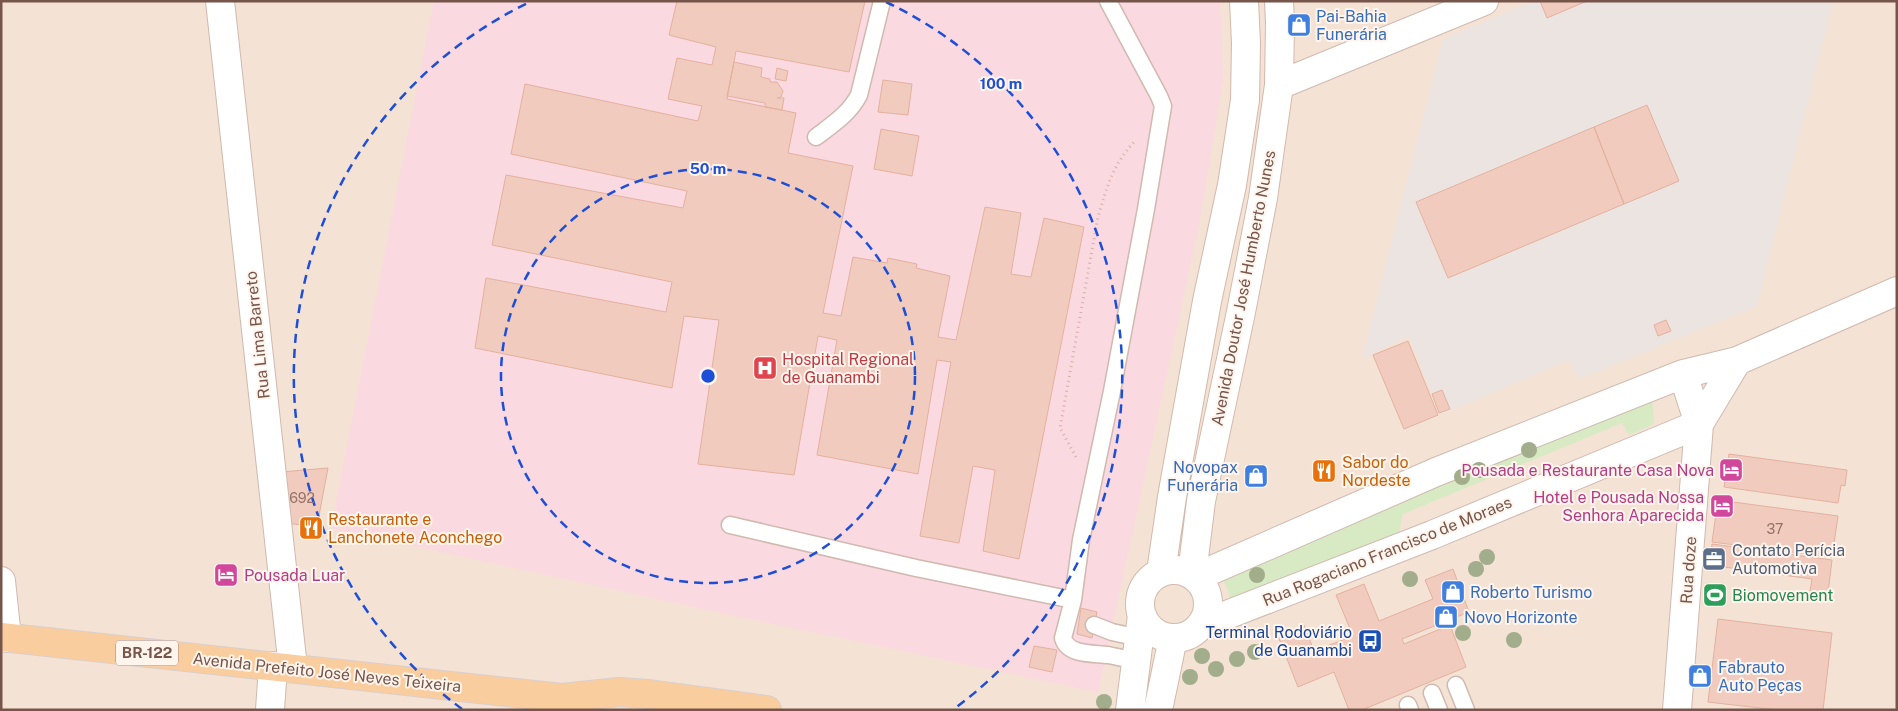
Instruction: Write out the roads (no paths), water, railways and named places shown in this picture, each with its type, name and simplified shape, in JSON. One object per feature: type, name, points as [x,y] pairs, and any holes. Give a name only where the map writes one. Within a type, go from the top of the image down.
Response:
[{"type":"main road","name":"Avenida Prefeito José Neves Teixeira","points":[[4,638],[562,698],[619,692],[649,694],[697,705],[767,710]]},
{"type":"main road","name":"Avenida Prefeito José Neves Teixeira","points":[[562,698],[596,710]]},
{"type":"street","name":"Rua Lima Barreto","points":[[220,1],[283,667],[270,710]]},
{"type":"street","name":"Avenida Doutor José Humberto Nunes","points":[[1161,572],[1172,497],[1207,302],[1232,185],[1245,100],[1246,42],[1244,1]]},
{"type":"street","name":"Avenida Doutor José Humberto Nunes","points":[[1194,575],[1201,501],[1263,198],[1279,85],[1279,1]]},
{"type":"street","points":[[1279,85],[1484,1]]},
{"type":"street","points":[[1194,575],[1419,479],[1683,374],[1737,361],[1897,291]]},
{"type":"street","points":[[1699,424],[1737,361]]},
{"type":"street","name":"Rua doze","points":[[1677,710],[1699,424],[1683,374]]},
{"type":"street","name":"Rua Rogaciano Francisco de Moraes","points":[[1173,638],[1189,635],[1201,625],[1440,532],[1699,424]]},
{"type":"street","points":[[1130,710],[1139,638],[1140,605],[1146,585],[1161,572],[1173,569],[1183,570],[1194,575],[1203,584],[1209,606],[1201,625]]},
{"type":"street","points":[[1,581],[4,638]]},
{"type":"street","points":[[1139,638],[1146,624],[1161,635],[1173,638],[1158,710]]},
{"type":"lane","points":[[816,137],[842,118],[856,101],[882,1]]},
{"type":"lane","points":[[1080,622],[1073,600],[1081,540],[1114,382],[1161,123],[1162,106],[1159,96],[1108,1]]},
{"type":"lane","points":[[730,525],[916,568],[1073,600]]},
{"type":"lane","points":[[1080,622],[1139,638]]},
{"type":"lane","points":[[1080,622],[1063,638],[1068,646],[1080,652],[1107,655],[1139,638]]},
{"type":"lane","points":[[1456,685],[1466,710]]},
{"type":"lane","points":[[1432,693],[1439,710]]},
{"type":"place","name":"Pai-Bahia Funerária","points":[[1299,25]]},
{"type":"place","name":"Hospital Regional de Guanambi","points":[[765,368]]},
{"type":"place","name":"Pousada e Restaurante Casa Nova","points":[[1731,470]]},
{"type":"place","name":"Sabor do Nordeste","points":[[1324,471]]},
{"type":"place","name":"Novopax Funerária","points":[[1256,476]]},
{"type":"place","name":"Hotel e Pousada Nossa Senhora Aparecida","points":[[1722,506]]},
{"type":"place","name":"Restaurante e Lanchonete Aconchego","points":[[311,528]]},
{"type":"place","name":"Contato Perícia Automotiva","points":[[1714,559]]},
{"type":"place","name":"Pousada Luar","points":[[226,575]]},
{"type":"place","name":"Roberto Turismo","points":[[1453,592]]},
{"type":"place","name":"Biomovement","points":[[1715,595]]},
{"type":"place","name":"Novo Horizonte","points":[[1446,617]]},
{"type":"place","name":"Terminal Rodoviário de Guanambi","points":[[1370,641]]},
{"type":"place","name":"Fabrauto Auto Peças","points":[[1700,676]]}]
